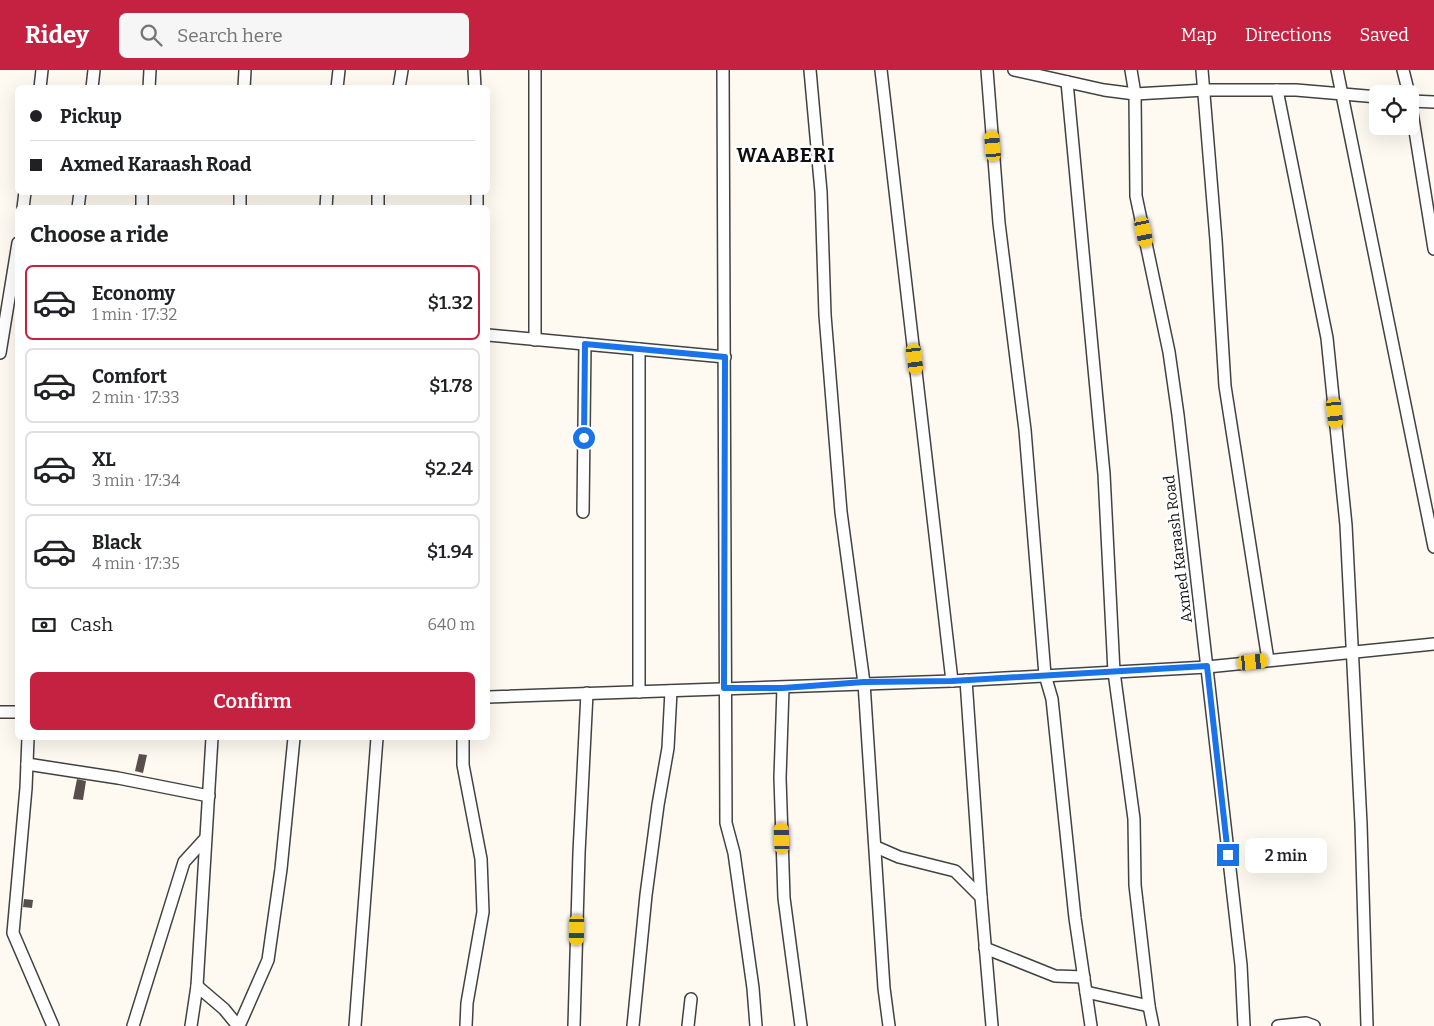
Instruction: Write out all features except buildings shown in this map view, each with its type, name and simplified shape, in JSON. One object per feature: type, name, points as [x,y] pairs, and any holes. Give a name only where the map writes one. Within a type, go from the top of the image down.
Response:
[{"type":"street","points":[[40,85],[42,70]]},
{"type":"street","points":[[92,85],[94,70]]},
{"type":"street","points":[[148,85],[150,70]]},
{"type":"street","points":[[244,85],[245,70]]},
{"type":"street","points":[[337,85],[339,70]]},
{"type":"street","points":[[400,85],[402,70]]},
{"type":"street","points":[[474,70],[475,85]]},
{"type":"street","points":[[535,70],[535,340]]},
{"type":"street","points":[[723,70],[726,823],[734,852],[753,988],[756,1026]]},
{"type":"street","points":[[810,70],[820,192],[825,315],[841,512],[864,682],[884,988],[889,1026]]},
{"type":"street","points":[[881,70],[952,681]]},
{"type":"street","points":[[986,70],[999,223],[1025,430],[1045,675],[1052,698],[1075,918],[1091,1026]]},
{"type":"street","points":[[1014,70],[1104,90],[1134,94],[1205,90],[1277,90],[1369,97]]},
{"type":"street","name":"Axmed Karaash Road","points":[[1131,70],[1134,94],[1136,196],[1169,352],[1178,414],[1241,965],[1244,1026]]},
{"type":"street","points":[[1202,70],[1226,386],[1268,660]]},
{"type":"street","points":[[1337,70],[1434,547]]},
{"type":"street","points":[[1403,70],[1407,85]]},
{"type":"street","points":[[1067,82],[1104,474],[1114,672],[1134,819],[1135,885],[1153,1026]]},
{"type":"street","points":[[1277,90],[1327,338],[1346,525],[1361,824],[1367,1026]]},
{"type":"street","points":[[1419,101],[1434,102]]},
{"type":"street","points":[[1416,135],[1434,249]]},
{"type":"street","points":[[0,354],[15,262]]},
{"type":"street","points":[[490,335],[725,357]]},
{"type":"street","points":[[583,512],[585,344]]},
{"type":"street","points":[[639,349],[639,692]]},
{"type":"street","points":[[490,697],[724,688],[783,688],[864,682],[952,681],[1114,672],[1207,666],[1434,644]]},
{"type":"street","points":[[966,680],[992,1026]]},
{"type":"street","points":[[783,688],[780,778],[784,898],[801,1026]]},
{"type":"street","points":[[633,1026],[646,895],[668,748],[671,691]]},
{"type":"street","points":[[574,1026],[579,853],[587,693]]},
{"type":"street","points":[[0,712],[15,712]]},
{"type":"street","points":[[28,740],[13,933],[53,1026]]},
{"type":"street","points":[[191,1026],[196,986],[212,740]]},
{"type":"street","points":[[196,986],[224,1008],[238,1026],[268,960],[281,870],[294,740]]},
{"type":"street","points":[[355,1026],[377,740]]},
{"type":"street","points":[[463,740],[463,765],[481,859],[483,912],[469,994],[466,1026]]},
{"type":"street","points":[[27,764],[118,778],[209,796]]},
{"type":"street","points":[[133,1026],[184,862],[205,839]]},
{"type":"street","points":[[876,847],[899,857],[955,871],[981,897]]},
{"type":"street","points":[[985,948],[1055,976],[1084,977]]},
{"type":"street","points":[[1086,992],[1149,1006]]},
{"type":"street","points":[[688,1026],[691,999]]},
{"type":"street","points":[[1278,1026],[1306,1023],[1314,1026]]},
{"type":"district","name":"WAABERI","points":[[786,155]]},
{"type":"route","points":[[584,438],[585,344],[725,357],[726,531],[724,688],[783,688],[864,682],[952,681],[1207,666],[1228,855]]}]
